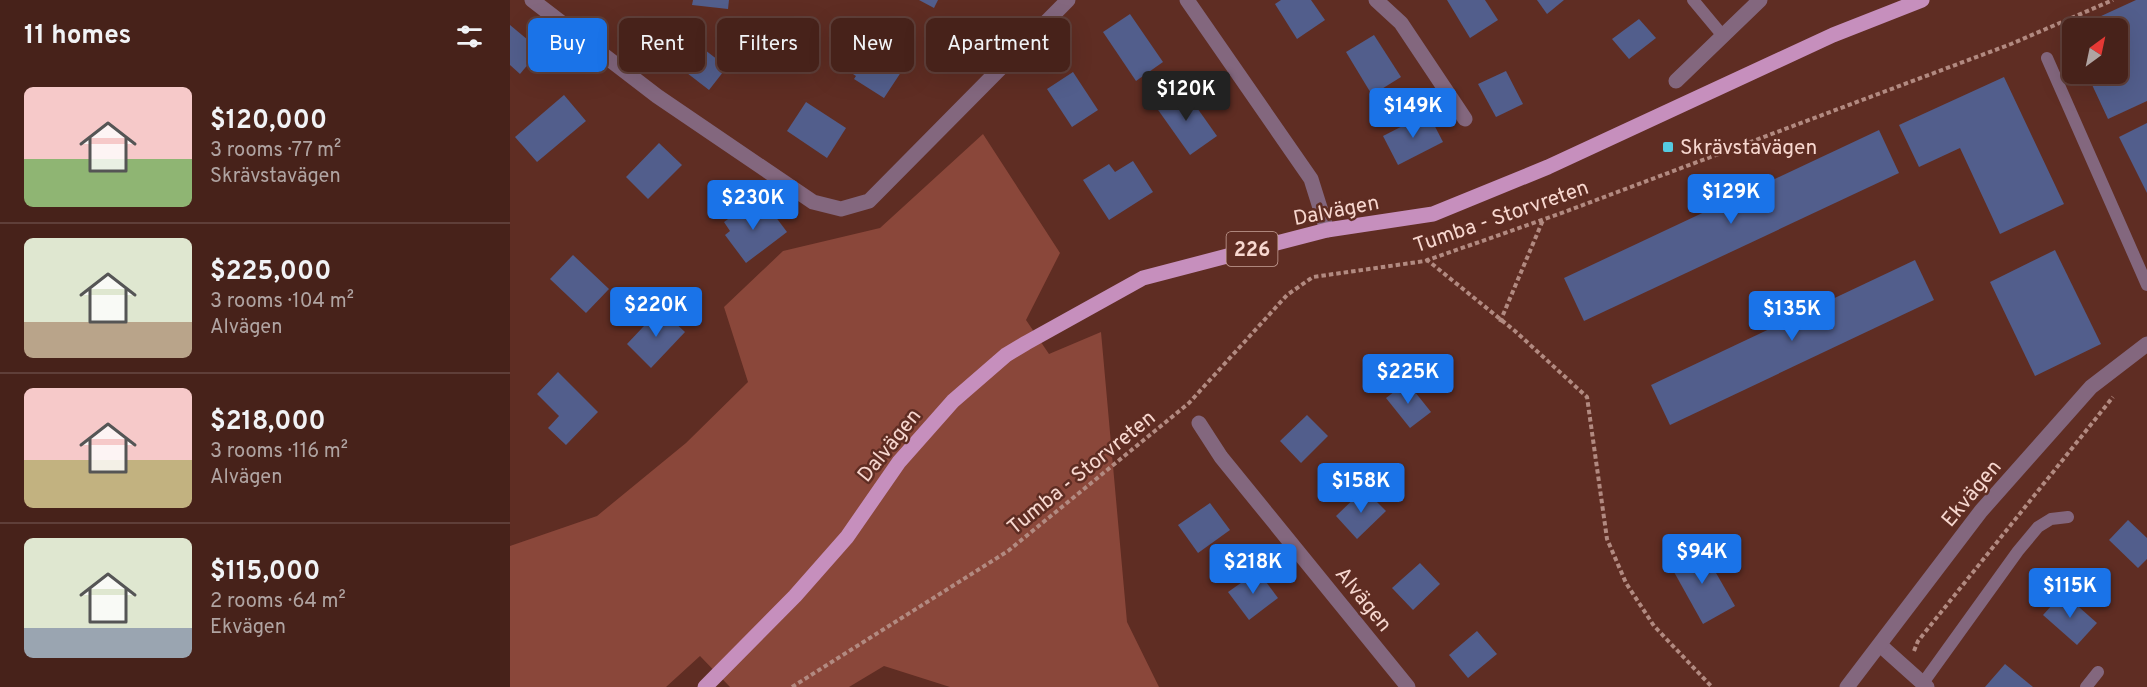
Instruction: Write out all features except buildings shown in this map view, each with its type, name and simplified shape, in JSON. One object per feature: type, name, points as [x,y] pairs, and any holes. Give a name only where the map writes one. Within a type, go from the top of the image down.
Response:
[{"type":"main road","name":"Dalvägen","points":[[705,687],[795,596],[847,537],[899,462],[953,401],[1006,355],[1143,278],[1327,230],[1434,214],[1548,167],[1833,36],[1922,0]]},
{"type":"street","points":[[532,0],[657,96],[813,202],[841,209],[869,201],[1068,0]]},
{"type":"street","points":[[1187,0],[1311,179],[1327,230]]},
{"type":"street","points":[[1376,0],[1401,22],[1465,118]]},
{"type":"street","points":[[1676,81],[1760,0]]},
{"type":"street","name":"Ekvägen","points":[[1846,687],[1981,511],[2091,387],[2147,344]]},
{"type":"street","name":"Alvägen","points":[[1199,423],[1221,457],[1408,687]]},
{"type":"street","points":[[1880,645],[1925,685]]},
{"type":"lane","points":[[1693,0],[1723,36]]},
{"type":"lane","points":[[2047,58],[2147,285]]},
{"type":"lane","points":[[1925,685],[1997,579],[2038,527],[2051,519],[2068,517]]},
{"type":"lane","points":[[2086,687],[2098,672]]},
{"type":"path","name":"Tumba - Storvreten","points":[[792,687],[1008,551],[1189,403],[1287,295],[1313,278],[1425,261],[1543,220],[2012,44],[2113,0]]},
{"type":"path","points":[[1500,321],[1543,220]]},
{"type":"path","points":[[1426,259],[1515,331],[1587,397],[1607,539],[1626,583],[1654,626],[1712,687]]},
{"type":"path","points":[[1907,669],[1918,641],[2114,396]]},
{"type":"shaded area","points":[[983,134],[1060,253],[1026,320],[1049,354],[1101,332],[1127,622],[1159,687],[950,687],[884,666],[849,687],[730,687],[700,656],[666,687],[510,687],[510,546],[597,516],[686,443],[748,382],[724,307],[783,251],[880,228]]},
{"type":"place","name":"Skrävstavägen","points":[[1668,147]]}]
